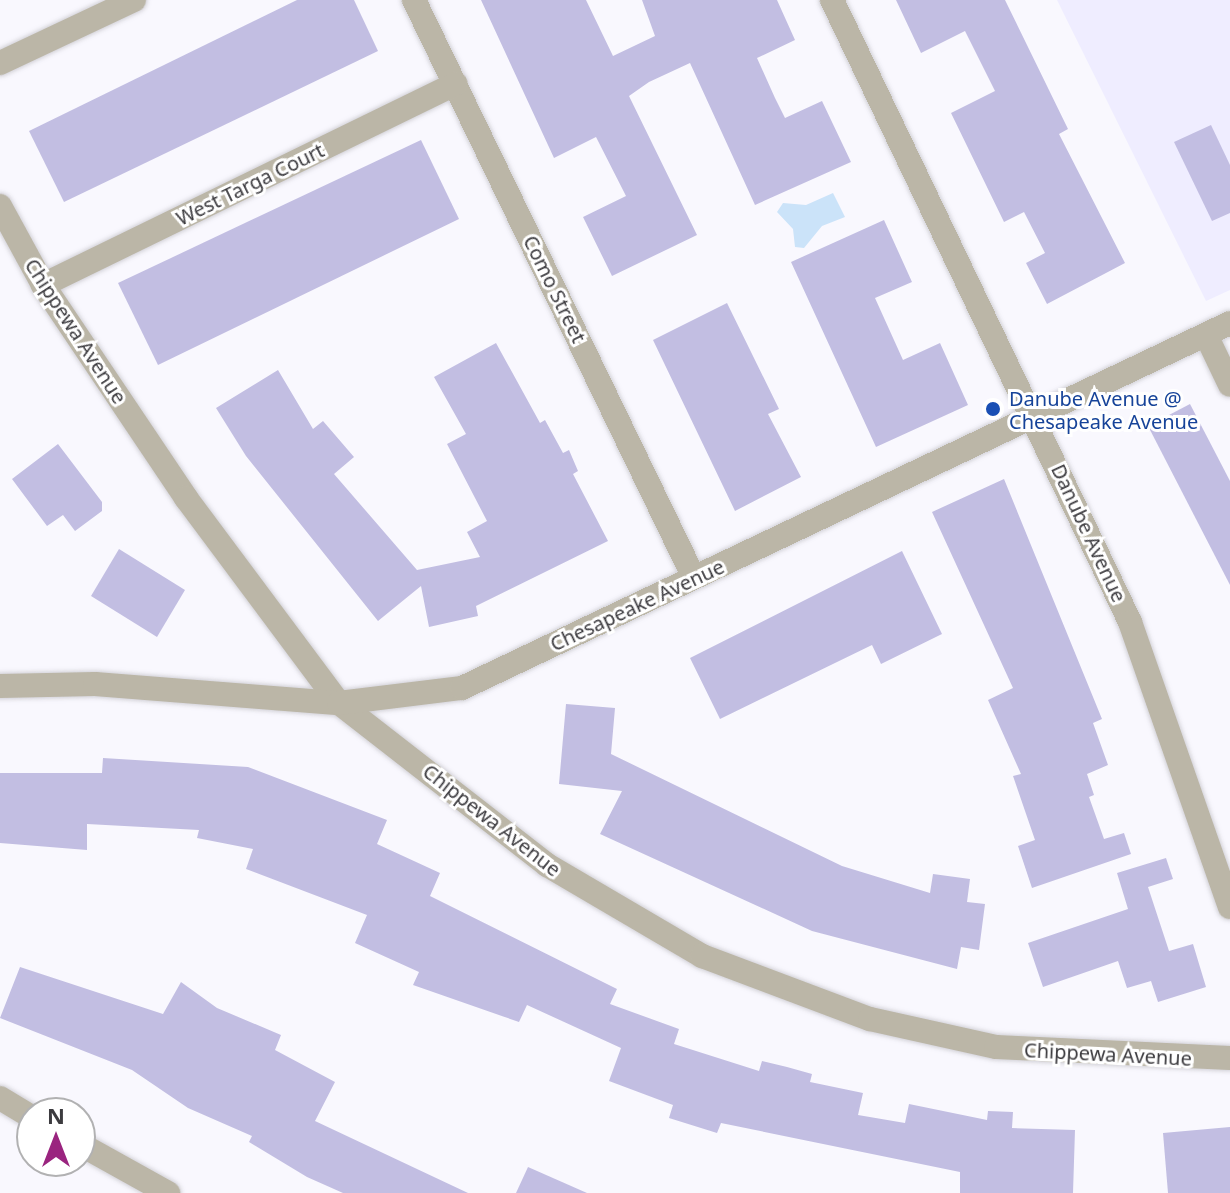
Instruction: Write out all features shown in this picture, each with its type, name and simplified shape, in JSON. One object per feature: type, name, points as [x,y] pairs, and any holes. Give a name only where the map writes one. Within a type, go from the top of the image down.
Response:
[{"type":"street","points":[[0,63],[134,0]]},
{"type":"street","name":"Como Street","points":[[414,0],[694,578]]},
{"type":"street","name":"Danube Avenue","points":[[832,0],[1036,419],[1130,622],[1230,907]]},
{"type":"street","name":"West Targa Court","points":[[43,285],[456,84]]},
{"type":"street","name":"Chippewa Avenue","points":[[0,206],[43,285],[186,498],[339,703],[547,865],[702,956],[799,995],[996,1047],[1230,1058]]},
{"type":"street","name":"Chesapeake Avenue","points":[[0,686],[95,684],[339,703],[462,688],[1036,419],[1230,323]]},
{"type":"street","points":[[1206,335],[1230,385]]},
{"type":"street","points":[[96,1153],[168,1193]]},
{"type":"shaded area","points":[[1057,0],[1230,0],[1230,290],[1206,301]]},
{"type":"water","points":[[833,193],[845,217],[822,226],[804,248],[795,247],[793,229],[777,212],[783,203],[806,205]]},
{"type":"building","points":[[297,0],[354,0],[378,51],[64,202],[29,131]]},
{"type":"building","points":[[481,0],[586,0],[613,56],[655,36],[642,0],[777,0],[795,40],[757,58],[775,98],[785,118],[822,101],[851,162],[755,205],[690,63],[649,82],[629,96],[697,235],[612,276],[583,217],[626,196],[596,137],[554,158]]},
{"type":"building","points":[[896,0],[1005,0],[1068,129],[1059,134],[1125,263],[1047,304],[1026,263],[1045,253],[1024,212],[1004,222],[951,113],[995,91],[965,31],[921,53]]},
{"type":"building","points":[[1211,125],[1230,165],[1230,213],[1212,221],[1174,142]]},
{"type":"building","points":[[421,140],[459,219],[158,365],[118,283]]},
{"type":"building","points":[[884,220],[912,282],[875,298],[903,360],[940,343],[968,405],[876,447],[791,262]]},
{"type":"building","points":[[727,303],[779,409],[768,414],[801,477],[735,511],[653,340]]},
{"type":"building","points":[[496,343],[540,423],[545,420],[563,453],[569,450],[578,471],[573,474],[608,541],[476,606],[478,616],[429,627],[421,586],[378,621],[246,456],[216,408],[278,370],[313,429],[323,421],[354,457],[334,474],[417,570],[480,557],[467,532],[487,521],[447,444],[466,434],[434,377]]},
{"type":"building","points":[[1190,404],[1230,481],[1230,585],[1148,426]]},
{"type":"building","points":[[58,444],[102,502],[102,511],[75,531],[63,515],[47,526],[12,479]]},
{"type":"building","points":[[1004,479],[1102,719],[1093,723],[1108,765],[1087,774],[1094,795],[1089,797],[1104,839],[1124,833],[1131,854],[1032,888],[1018,846],[1035,840],[1013,776],[1021,774],[988,700],[1013,688],[932,512]]},
{"type":"building","points":[[119,549],[185,590],[157,637],[91,596]]},
{"type":"building","points":[[902,551],[942,634],[881,664],[872,645],[720,719],[690,658]]},
{"type":"building","points":[[566,704],[615,708],[611,754],[842,866],[930,893],[933,874],[970,879],[967,902],[985,904],[979,950],[961,947],[957,969],[812,931],[600,834],[622,791],[559,784]]},
{"type":"building","points":[[103,758],[248,767],[387,820],[377,844],[440,873],[430,896],[617,989],[610,1004],[679,1029],[674,1044],[759,1071],[762,1061],[787,1067],[812,1074],[810,1082],[863,1093],[858,1115],[905,1123],[909,1104],[987,1120],[988,1111],[1013,1112],[1012,1128],[1075,1130],[1073,1193],[960,1193],[960,1172],[721,1123],[717,1133],[669,1118],[673,1105],[609,1081],[621,1048],[527,1005],[519,1022],[413,985],[419,972],[355,943],[367,915],[246,869],[253,849],[197,838],[199,830],[87,824],[87,850],[0,843],[0,773],[102,773]]},
{"type":"building","points":[[1166,858],[1173,879],[1148,887],[1169,951],[1193,944],[1206,987],[1158,1002],[1151,981],[1127,988],[1118,961],[1043,987],[1028,943],[1128,909],[1117,873]]},
{"type":"building","points":[[20,967],[163,1014],[181,982],[217,1008],[281,1035],[275,1050],[335,1082],[315,1121],[468,1193],[343,1193],[307,1177],[249,1142],[252,1136],[188,1108],[132,1070],[0,1018]]},
{"type":"building","points":[[1230,1127],[1230,1193],[1168,1193],[1163,1133]]},
{"type":"building","points":[[528,1167],[587,1193],[516,1193]]},
{"type":"place","name":"Danube Avenue @ Chesapeake Avenue","points":[[993,409]]}]
